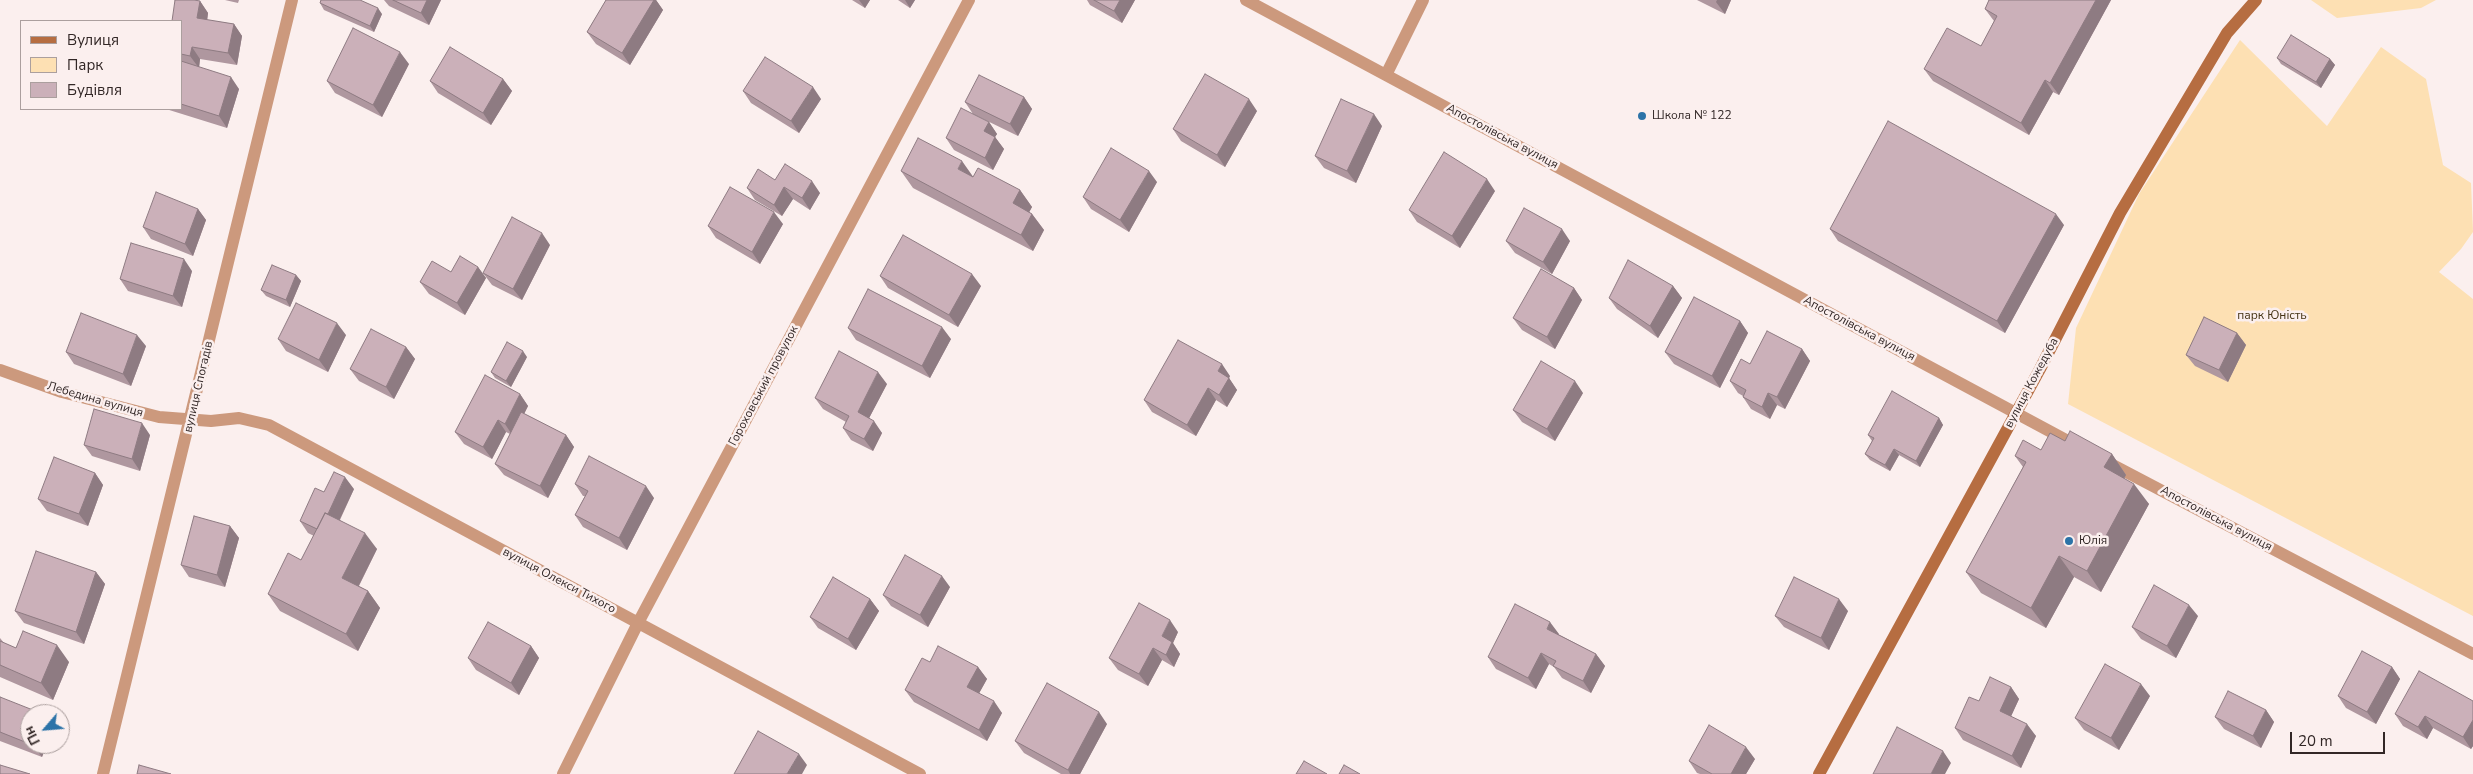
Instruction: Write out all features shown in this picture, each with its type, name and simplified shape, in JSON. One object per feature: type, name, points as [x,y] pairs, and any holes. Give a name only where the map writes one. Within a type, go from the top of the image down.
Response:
[{"type":"street","name":"вулиця Спогадів","points":[[103,774],[292,0]]},
{"type":"street","name":"Гороховський провулок","points":[[563,774],[638,623],[969,0]]},
{"type":"street","name":"Апостолівська вулиця","points":[[1246,0],[2016,414],[2473,654]]},
{"type":"street","points":[[1386,75],[1423,0]]},
{"type":"street","name":"вулиця Кожедуба","points":[[1820,774],[2016,414],[2120,213],[2227,33],[2256,0]]},
{"type":"street","name":"Лебедина вулиця","points":[[0,370],[62,392],[159,417],[191,418]]},
{"type":"street","name":"вулиця Олекси Тихого","points":[[191,418],[211,421],[239,418],[269,425],[920,774]]},
{"type":"green space","points":[[2311,0],[2436,0],[2421,8],[2337,18]]},
{"type":"green space","name":"парк Юність","points":[[2240,40],[2327,126],[2381,47],[2426,79],[2443,165],[2471,183],[2473,232],[2461,249],[2439,272],[2473,299],[2473,616],[2068,404],[2076,328],[2139,194]]},
{"type":"building","points":[[175,0],[200,1],[197,18],[234,24],[228,53],[192,47],[190,56],[182,54],[182,20],[172,20]]},
{"type":"building","points":[[321,0],[360,0],[378,8],[370,26],[320,3]]},
{"type":"building","points":[[393,0],[427,0],[421,13]]},
{"type":"building","points":[[606,0],[654,0],[622,53],[587,32]]},
{"type":"building","points":[[1094,0],[1120,0],[1114,11]]},
{"type":"building","points":[[1989,0],[2096,0],[2050,83],[2045,80],[2021,123],[1924,69],[1947,28],[1981,46],[1997,16],[1985,9]]},
{"type":"building","points":[[353,28],[400,52],[373,105],[327,81]]},
{"type":"building","points":[[2291,35],[2330,59],[2316,82],[2277,58]]},
{"type":"building","points":[[450,47],[503,79],[483,113],[430,81]]},
{"type":"building","points":[[765,57],[813,87],[791,121],[743,91]]},
{"type":"building","points":[[182,61],[231,77],[219,116],[182,104]]},
{"type":"building","points":[[1205,74],[1249,99],[1217,155],[1173,129]]},
{"type":"building","points":[[979,75],[1024,97],[1010,124],[965,102]]},
{"type":"building","points":[[1341,99],[1374,114],[1347,171],[1315,156]]},
{"type":"building","points":[[961,108],[989,122],[984,131],[995,137],[985,158],[946,138]]},
{"type":"building","points":[[1888,121],[2056,214],[1997,321],[1830,229]]},
{"type":"building","points":[[918,138],[962,161],[958,169],[973,177],[978,168],[1020,190],[1013,203],[1032,214],[1021,235],[901,171]]},
{"type":"building","points":[[1111,148],[1149,171],[1120,220],[1083,197]]},
{"type":"building","points":[[1444,152],[1487,179],[1452,236],[1409,210]]},
{"type":"building","points":[[785,164],[812,181],[802,198],[784,187],[774,205],[747,188],[758,169],[775,180]]},
{"type":"building","points":[[730,187],[774,212],[752,252],[708,226]]},
{"type":"building","points":[[156,192],[198,209],[185,244],[143,227]]},
{"type":"building","points":[[1524,208],[1562,229],[1543,262],[1506,241]]},
{"type":"building","points":[[512,217],[542,233],[513,289],[483,273]]},
{"type":"building","points":[[903,235],[972,274],[949,315],[880,276]]},
{"type":"building","points":[[131,243],[184,259],[173,296],[120,279]]},
{"type":"building","points":[[460,256],[478,267],[457,303],[420,282],[432,261],[451,272]]},
{"type":"building","points":[[1628,260],[1673,286],[1650,326],[1609,298]]},
{"type":"building","points":[[272,265],[296,275],[286,300],[261,290]]},
{"type":"building","points":[[1541,269],[1574,288],[1547,337],[1513,318]]},
{"type":"building","points":[[868,289],[942,327],[922,366],[848,328]]},
{"type":"building","points":[[1694,297],[1740,321],[1712,376],[1665,352]]},
{"type":"building","points":[[296,303],[337,323],[319,360],[278,339]]},
{"type":"building","points":[[81,313],[137,335],[123,374],[66,352]]},
{"type":"building","points":[[2204,317],[2237,333],[2219,370],[2186,355]]},
{"type":"building","points":[[371,329],[406,347],[386,387],[350,369]]},
{"type":"building","points":[[1767,331],[1802,349],[1777,397],[1768,393],[1762,407],[1743,397],[1746,390],[1730,381],[1741,359],[1750,364]]},
{"type":"building","points":[[1178,340],[1222,364],[1218,371],[1229,378],[1219,395],[1208,388],[1187,425],[1144,400]]},
{"type":"building","points":[[507,342],[523,351],[506,381],[491,372]]},
{"type":"building","points":[[839,351],[878,372],[858,412],[874,421],[864,439],[843,428],[849,416],[815,398]]},
{"type":"building","points":[[1541,361],[1575,381],[1547,429],[1513,410]]},
{"type":"building","points":[[485,375],[520,394],[505,424],[498,420],[483,447],[455,432]]},
{"type":"building","points":[[1892,391],[1939,418],[1916,461],[1894,449],[1885,465],[1865,454],[1874,438],[1868,435]]},
{"type":"building","points":[[94,409],[142,423],[132,459],[84,445]]},
{"type":"building","points":[[521,412],[566,435],[540,486],[495,464]]},
{"type":"building","name":"Юлія","points":[[2070,431],[2112,454],[2104,467],[2134,484],[2087,571],[2059,556],[2031,608],[1966,572],[2026,462],[2015,456],[2023,440],[2041,450],[2050,433],[2065,441]]},
{"type":"building","points":[[589,456],[646,486],[619,538],[575,515],[588,491],[575,484]]},
{"type":"building","points":[[54,457],[95,473],[79,514],[38,499]]},
{"type":"building","points":[[334,472],[345,477],[328,514],[325,513],[317,529],[300,521],[315,488],[324,492]]},
{"type":"building","points":[[325,513],[365,533],[342,578],[368,591],[346,634],[268,594],[288,553],[301,560]]},
{"type":"building","points":[[194,516],[230,526],[217,575],[181,565]]},
{"type":"building","points":[[36,551],[96,572],[76,632],[15,611]]},
{"type":"building","points":[[905,555],[942,576],[920,615],[883,595]]},
{"type":"building","points":[[833,577],[870,599],[848,639],[810,617]]},
{"type":"building","points":[[1794,577],[1839,599],[1821,638],[1775,616]]},
{"type":"building","points":[[2154,585],[2189,605],[2167,646],[2132,627]]},
{"type":"building","points":[[1139,603],[1170,620],[1162,636],[1172,642],[1166,655],[1153,648],[1139,674],[1109,658]]},
{"type":"building","points":[[1515,604],[1550,622],[1547,629],[1596,654],[1583,681],[1553,666],[1556,661],[1541,653],[1528,678],[1488,657]]},
{"type":"building","points":[[488,622],[531,646],[511,683],[468,658]]},
{"type":"building","points":[[23,631],[57,645],[41,683],[0,665],[0,641],[16,648]]},
{"type":"building","points":[[938,646],[978,667],[967,687],[994,701],[979,730],[905,690],[922,658],[930,662]]},
{"type":"building","points":[[2362,651],[2392,667],[2367,712],[2338,696]]},
{"type":"building","points":[[2105,664],[2141,684],[2111,738],[2075,718]]},
{"type":"building","points":[[2419,671],[2473,701],[2473,720],[2463,737],[2425,716],[2418,727],[2395,714]]},
{"type":"building","points":[[1990,677],[2011,687],[2000,711],[2027,724],[2012,756],[1955,728],[1969,697],[1979,701]]},
{"type":"building","points":[[1047,683],[1099,712],[1068,770],[1015,741]]},
{"type":"building","points":[[2228,691],[2266,710],[2253,736],[2215,717]]},
{"type":"building","points":[[0,697],[20,705],[20,740],[0,732]]},
{"type":"building","points":[[1709,725],[1746,747],[1731,774],[1712,774],[1689,761]]},
{"type":"building","points":[[1897,727],[1943,751],[1931,774],[1873,774]]},
{"type":"building","points":[[758,731],[799,754],[787,774],[734,774]]},
{"type":"building","points":[[1304,761],[1327,774],[1296,774]]},
{"type":"building","points":[[0,765],[30,774],[0,774]]},
{"type":"building","points":[[139,765],[171,774],[137,774]]},
{"type":"building","points":[[1344,765],[1360,774],[1339,774]]},
{"type":"place","name":"Школа № 122","points":[[1642,116]]},
{"type":"place","name":"Юлія","points":[[2069,541]]}]
